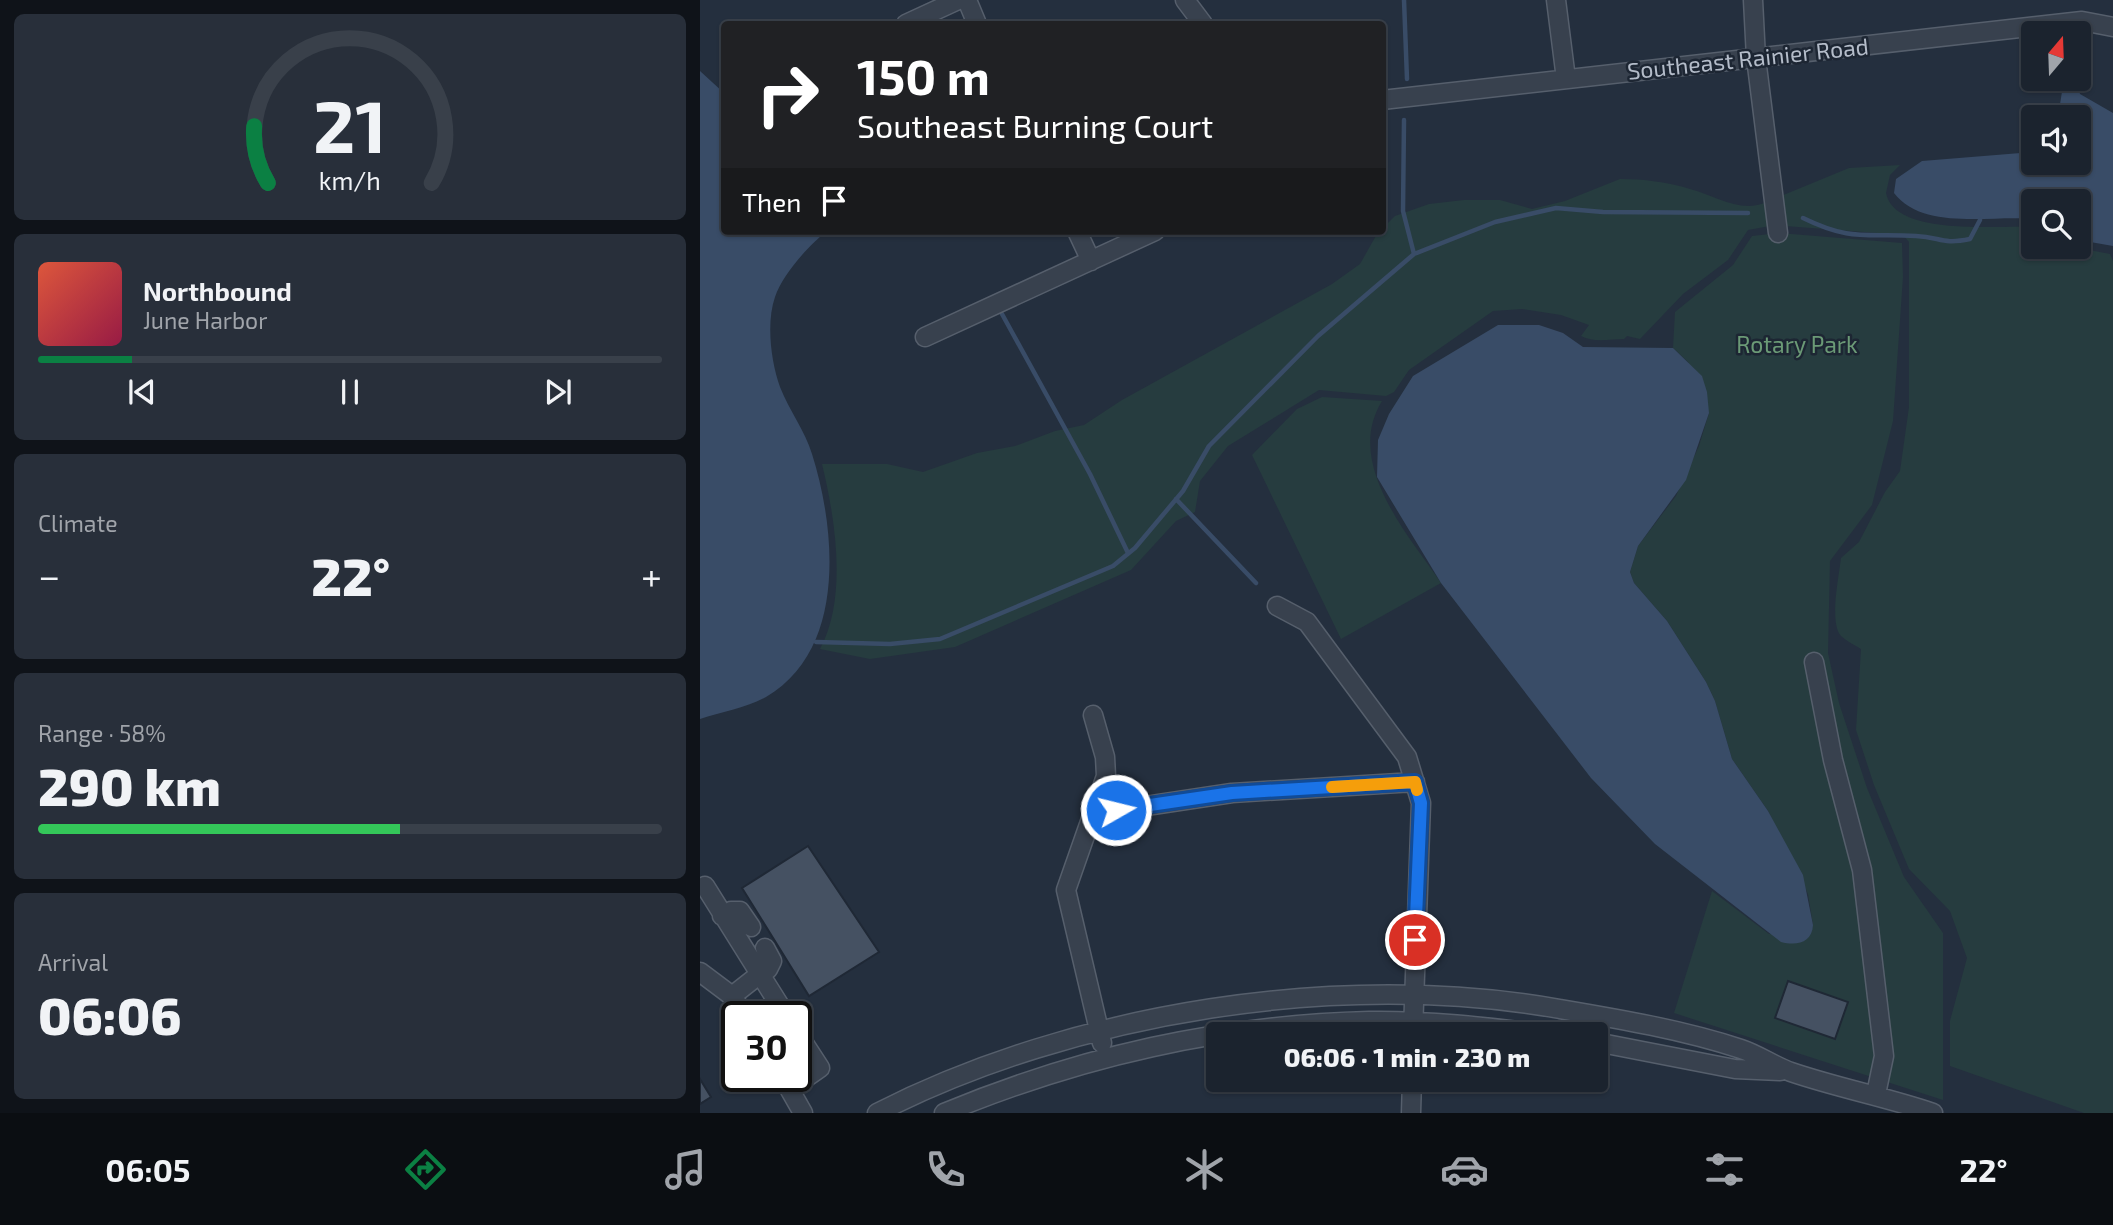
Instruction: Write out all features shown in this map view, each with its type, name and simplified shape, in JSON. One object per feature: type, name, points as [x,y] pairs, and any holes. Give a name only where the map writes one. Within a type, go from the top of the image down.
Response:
[{"type":"street","points":[[912,21],[957,0]]},
{"type":"street","points":[[967,0],[976,21]]},
{"type":"street","points":[[1185,0],[1201,21]]},
{"type":"street","points":[[1556,0],[1566,79]]},
{"type":"street","points":[[1753,0],[1756,58],[1779,233]]},
{"type":"street","name":"Southeast Rainier Road","points":[[1386,100],[2082,21],[2113,27]]},
{"type":"street","points":[[1079,235],[1091,261]]},
{"type":"street","points":[[925,337],[1146,235]]},
{"type":"street","points":[[1277,606],[1307,622],[1407,757],[1421,803],[1413,1022]]},
{"type":"street","points":[[1814,662],[1833,760],[1862,870],[1884,1056],[1876,1094]]},
{"type":"street","points":[[1093,715],[1105,757],[1106,776],[1066,890],[1105,1057]]},
{"type":"street","points":[[1093,814],[1232,793],[1415,782]]},
{"type":"street","points":[[705,886],[777,1001]]},
{"type":"street","points":[[722,916],[731,911],[740,911],[751,927]]},
{"type":"street","points":[[732,996],[768,968],[772,961],[765,948]]},
{"type":"street","points":[[700,972],[735,1001]]},
{"type":"street","points":[[877,1113],[1018,1054],[1100,1031],[1216,1008],[1321,996],[1413,995],[1570,1011],[1742,1049],[1790,1072]]},
{"type":"street","points":[[944,1113],[1019,1082],[1105,1057],[1206,1036]]},
{"type":"street","points":[[1608,1044],[1735,1069],[1790,1072],[1876,1094],[1933,1113]]},
{"type":"street","points":[[812,1056],[820,1069],[812,1072]]},
{"type":"street","points":[[791,1092],[803,1113]]},
{"type":"street","points":[[1411,1113],[1412,1092]]},
{"type":"green space","points":[[1900,165],[1890,175],[1886,193],[1893,207],[1908,217],[1949,226],[2021,227],[2021,259],[2091,259],[2091,250],[2110,254],[2113,261],[2113,1113],[2084,1113],[1950,1066],[1950,1021],[1967,958],[1950,911],[1909,869],[1874,785],[1856,730],[1861,649],[1843,638],[1837,630],[1837,587],[1841,558],[1859,542],[1885,492],[1900,471],[1909,407],[1909,242],[1903,235],[1785,226],[1781,196],[1849,168]]},
{"type":"green space","points":[[1620,179],[1646,180],[1673,184],[1738,205],[1767,202],[1770,226],[1748,230],[1728,260],[1683,294],[1640,339],[1627,336],[1624,339],[1591,339],[1581,336],[1589,325],[1561,315],[1522,309],[1493,311],[1409,370],[1394,392],[1386,396],[1319,390],[1228,446],[1200,481],[1195,512],[1176,521],[1131,570],[955,647],[870,659],[820,649],[829,628],[836,582],[834,533],[822,464],[887,464],[923,472],[977,453],[1015,446],[1055,431],[1084,425],[1122,400],[1332,284],[1360,264],[1376,235],[1386,235],[1386,225],[1395,216],[1429,204],[1464,200],[1500,200],[1532,209],[1565,201]]},
{"type":"green space","name":"Rotary Park","points":[[1779,233],[1902,243],[1903,277],[1893,421],[1872,505],[1830,561],[1828,653],[1839,703],[1867,788],[1904,877],[1943,933],[1943,1100],[1674,1013],[1712,891],[1769,934],[1813,925],[1808,894],[1768,811],[1732,759],[1715,701],[1706,682],[1667,621],[1634,583],[1630,572],[1638,546],[1676,496],[1699,446],[1709,413],[1688,362],[1673,348],[1675,312],[1733,265],[1752,236]]},
{"type":"green space","points":[[1322,397],[1382,401],[1372,425],[1370,449],[1375,473],[1397,520],[1441,583],[1341,639],[1252,455],[1297,409]]},
{"type":"water","points":[[700,71],[721,90],[721,235],[822,235],[804,252],[779,288],[772,307],[770,330],[774,366],[780,387],[809,445],[820,484],[829,552],[828,586],[822,619],[811,650],[792,676],[759,701],[700,719]]},
{"type":"water","points":[[2062,91],[2079,91],[2113,113],[2113,246],[2091,242],[2091,189],[2021,189],[2021,218],[1940,217],[1922,213],[1907,205],[1894,193],[1896,179],[1922,161],[2021,153],[2021,175],[2091,175],[2091,105],[2060,105]]},
{"type":"water","points":[[1498,325],[1539,325],[1563,333],[1583,347],[1673,348],[1702,376],[1709,413],[1686,480],[1638,546],[1630,572],[1634,583],[1667,621],[1706,682],[1715,701],[1732,759],[1768,811],[1803,875],[1813,925],[1810,936],[1803,942],[1781,942],[1655,844],[1591,778],[1441,583],[1377,477],[1378,440],[1389,414],[1413,376]]},
{"type":"building","points":[[808,846],[879,952],[809,996],[742,888]]},
{"type":"building","points":[[1788,981],[1848,1002],[1835,1039],[1775,1018]]},
{"type":"building","points":[[700,1079],[711,1097],[700,1104]]},
{"type":"waterway","points":[[1404,0],[1407,79]]},
{"type":"waterway","points":[[1404,120],[1403,211],[1414,254]]},
{"type":"waterway","points":[[816,642],[890,644],[940,639],[1113,566],[1135,548],[1183,491],[1209,446],[1318,336],[1414,254],[1495,222],[1556,208],[1603,212],[1748,213]]},
{"type":"waterway","points":[[1803,218],[1834,231],[1859,235],[1916,236],[1947,241],[1970,239],[1980,220]]},
{"type":"waterway","points":[[1002,314],[1090,474],[1128,553]]},
{"type":"waterway","points":[[1176,499],[1256,583]]},
{"type":"slow traffic","points":[[1332,787],[1415,782],[1417,790]]},
{"type":"route","points":[[1116,810],[1232,793],[1415,782],[1421,803],[1415,940]]}]
